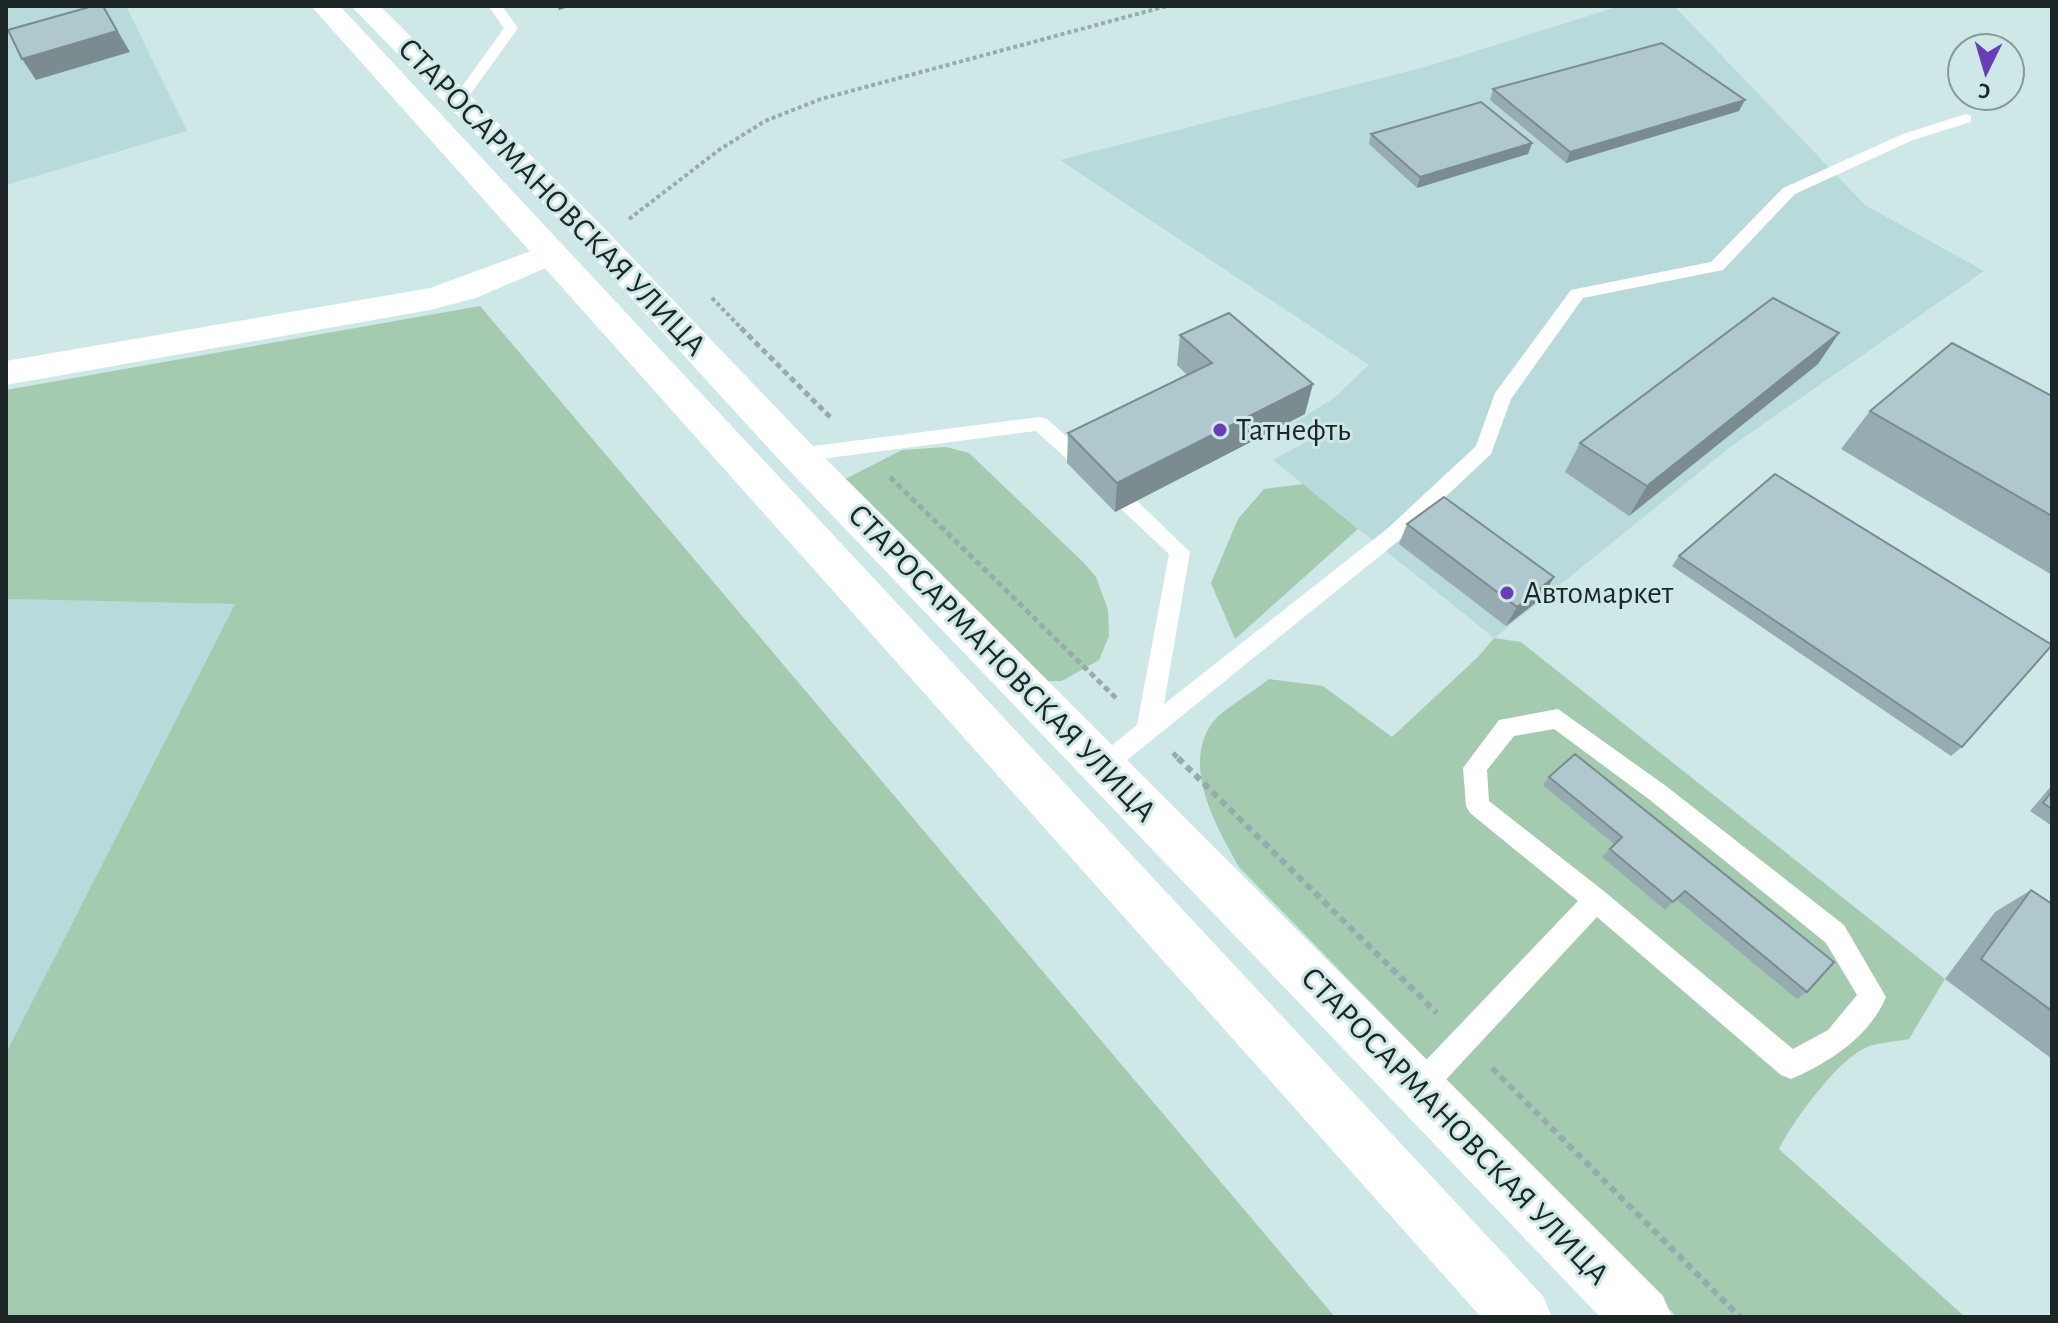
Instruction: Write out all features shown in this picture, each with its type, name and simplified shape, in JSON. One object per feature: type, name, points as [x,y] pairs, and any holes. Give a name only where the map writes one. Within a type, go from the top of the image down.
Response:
[{"type":"main road","name":"СТАРОСАРМАНОВСКАЯ УЛИЦА","points":[[325,6],[1522,1317]]},
{"type":"main road","name":"СТАРОСАРМАНОВСКАЯ УЛИЦА","points":[[365,6],[460,99],[615,220],[798,455],[1642,1317]]},
{"type":"main road","points":[[6,373],[430,299],[464,290],[550,254]]},
{"type":"lane","points":[[460,99],[511,28],[495,6]]},
{"type":"lane","points":[[1103,766],[1395,533],[1484,449],[1502,398],[1577,294],[1717,266],[1789,191],[1908,137],[1966,119]]},
{"type":"lane","points":[[798,455],[1040,424],[1078,458]]},
{"type":"lane","points":[[1129,505],[1180,552],[1148,729]]},
{"type":"lane","points":[[1558,719],[1658,793],[1835,934],[1873,997],[1837,1039],[1791,1065],[1596,900],[1478,806],[1475,768],[1507,727],[1558,719]]},
{"type":"lane","points":[[1418,1089],[1596,900]]},
{"type":"path","points":[[615,220],[719,150],[779,115],[821,99],[1167,6]]},
{"type":"path","points":[[615,220],[642,228]]},
{"type":"path","points":[[707,294],[1464,1040],[1740,1317]]},
{"type":"shaded area","points":[[6,6],[126,6],[187,131],[6,185]]},
{"type":"shaded area","points":[[1620,6],[1674,6],[1865,205],[1984,271],[1733,445],[1494,638],[1273,460],[1310,440],[1294,423],[1334,398],[1369,365],[1060,160],[1425,67]]},
{"type":"shaded area","points":[[6,599],[235,604],[6,1053]]},
{"type":"green space","points":[[480,306],[1335,1317],[6,1317],[6,1053],[235,604],[6,599],[6,390]]},
{"type":"green space","points":[[946,447],[969,453],[1096,577],[1108,610],[1109,636],[1099,660],[1062,681],[1043,681],[845,479],[902,450]]},
{"type":"green space","points":[[1303,484],[1358,529],[1235,639],[1211,583],[1238,519],[1264,489]]},
{"type":"green space","points":[[1494,638],[1521,642],[1945,979],[1909,1039],[1875,1044],[1842,1065],[1794,1123],[1779,1149],[1965,1317],[1677,1317],[1239,867],[1213,817],[1202,780],[1200,761],[1203,743],[1210,726],[1221,714],[1269,679],[1323,686],[1392,737],[1478,657]]},
{"type":"building","points":[[93,6],[103,6],[117,31],[22,59],[8,30]]},
{"type":"building","points":[[1662,43],[1745,100],[1570,152],[1493,89]]},
{"type":"building","points":[[1481,102],[1532,143],[1420,177],[1371,134]]},
{"type":"building","points":[[1773,298],[1839,333],[1647,486],[1580,443]]},
{"type":"building","points":[[1229,313],[1313,384],[1117,483],[1068,433],[1212,363],[1180,335]]},
{"type":"building","points":[[1952,343],[2052,396],[2052,516],[1870,411]]},
{"type":"building","points":[[1775,474],[2052,645],[1962,747],[1679,556]]},
{"type":"building","points":[[1444,497],[1554,577],[1517,607],[1407,524]]},
{"type":"building","points":[[1575,754],[1834,962],[1807,992],[1685,891],[1673,902],[1610,849],[1622,837],[1549,777]]},
{"type":"building","points":[[2052,791],[2052,809],[2043,803]]},
{"type":"building","points":[[2031,890],[2052,904],[2052,1011],[1981,959]]},
{"type":"place","name":"Татнефть","points":[[1220,430]]},
{"type":"place","name":"Автомаркет","points":[[1507,593]]}]
